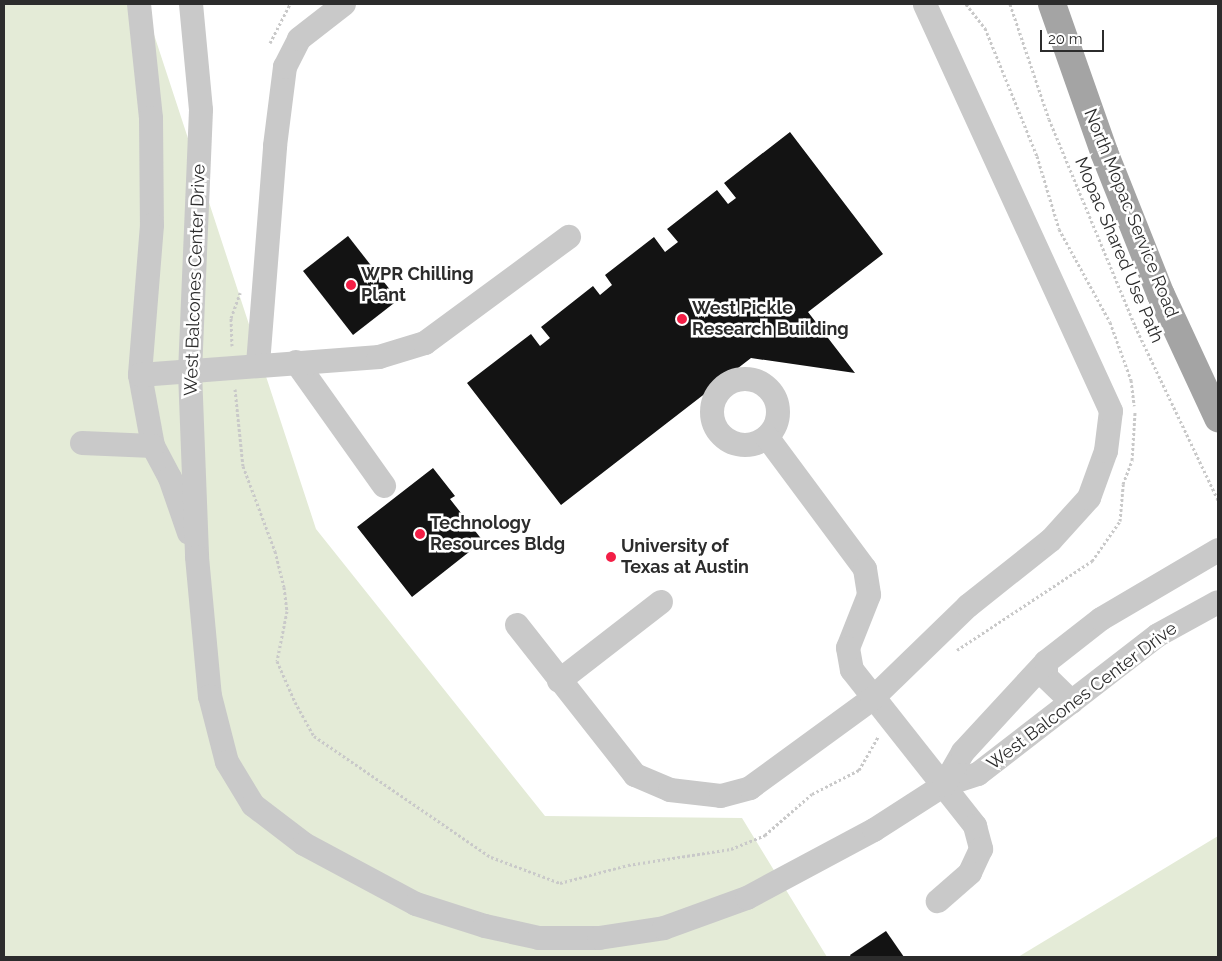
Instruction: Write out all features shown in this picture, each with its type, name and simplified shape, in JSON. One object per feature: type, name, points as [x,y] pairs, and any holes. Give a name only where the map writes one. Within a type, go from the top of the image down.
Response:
[{"type":"main road","name":"North Mopac Service Road","points":[[1052,4],[1104,152],[1158,286],[1218,418]]},
{"type":"street","name":"West Balcones Center Drive","points":[[139,4],[151,118],[152,225],[140,375],[154,446],[170,478],[197,557]]},
{"type":"street","name":"West Balcones Center Drive","points":[[192,4],[201,110],[190,372],[197,557],[210,696],[227,762],[253,805],[304,844],[416,904],[485,926],[538,938],[600,938],[664,928],[746,898],[874,830],[944,785],[978,774],[1158,635],[1218,602]]},
{"type":"street","points":[[258,364],[274,146],[285,67],[300,39],[344,4]]},
{"type":"street","points":[[517,625],[559,681],[635,775],[670,790],[722,796],[750,788],[879,706],[968,606],[1051,540],[1089,498],[1106,451],[1111,411],[925,4]]},
{"type":"street","points":[[140,375],[190,372],[258,364],[379,357],[425,343],[568,237]]},
{"type":"street","points":[[296,362],[384,486]]},
{"type":"street","points":[[767,437],[865,569],[869,596],[848,648],[852,670],[976,826],[980,849],[970,873],[938,901]]},
{"type":"street","points":[[82,443],[154,446]]},
{"type":"street","name":"West Balcones Center Drive","points":[[944,785],[963,752],[1046,662],[1101,618],[1218,550]]},
{"type":"street","points":[[559,681],[661,602]]},
{"type":"street","points":[[1046,662],[1046,677],[1072,702]]},
{"type":"path","points":[[267,51],[290,4]]},
{"type":"path","points":[[966,4],[985,28],[1037,156],[1059,229],[1110,322],[1131,380]]},
{"type":"path","name":"Mopac Shared Use Path","points":[[1010,4],[1049,119],[1135,326],[1218,500]]},
{"type":"path","points":[[242,285],[231,318],[233,367],[243,466],[276,551],[284,587],[287,611],[277,661],[295,702],[314,736],[491,857],[560,883],[628,865],[731,849],[765,835],[812,794],[859,770],[875,745],[879,706]]},
{"type":"green space","points":[[4,4],[144,4],[316,529],[545,816],[742,818],[827,957],[4,957]]},
{"type":"green space","points":[[1218,836],[1218,957],[1018,957]]},
{"type":"building","name":"West Pickle Research Building","points":[[790,132],[883,254],[808,312],[855,373],[751,358],[561,505],[467,383],[531,334],[540,346],[550,338],[541,327],[593,286],[600,295],[612,285],[605,275],[654,237],[665,252],[678,242],[667,229],[717,190],[728,204],[736,198],[724,183]]},
{"type":"building","name":"WPR Chilling Plant","points":[[348,236],[398,300],[353,335],[303,271]]},
{"type":"building","name":"Technology Resources Bldg","points":[[433,468],[455,496],[450,499],[483,541],[412,597],[357,527]]},
{"type":"building","points":[[886,931],[904,957],[851,957],[850,955]]},
{"type":"place","name":"WPR Chilling Plant","points":[[351,285]]},
{"type":"place","name":"West Pickle Research Building","points":[[682,319]]},
{"type":"place","name":"Technology Resources Bldg","points":[[420,534]]},
{"type":"place","name":"University of Texas at Austin","points":[[611,557]]}]
